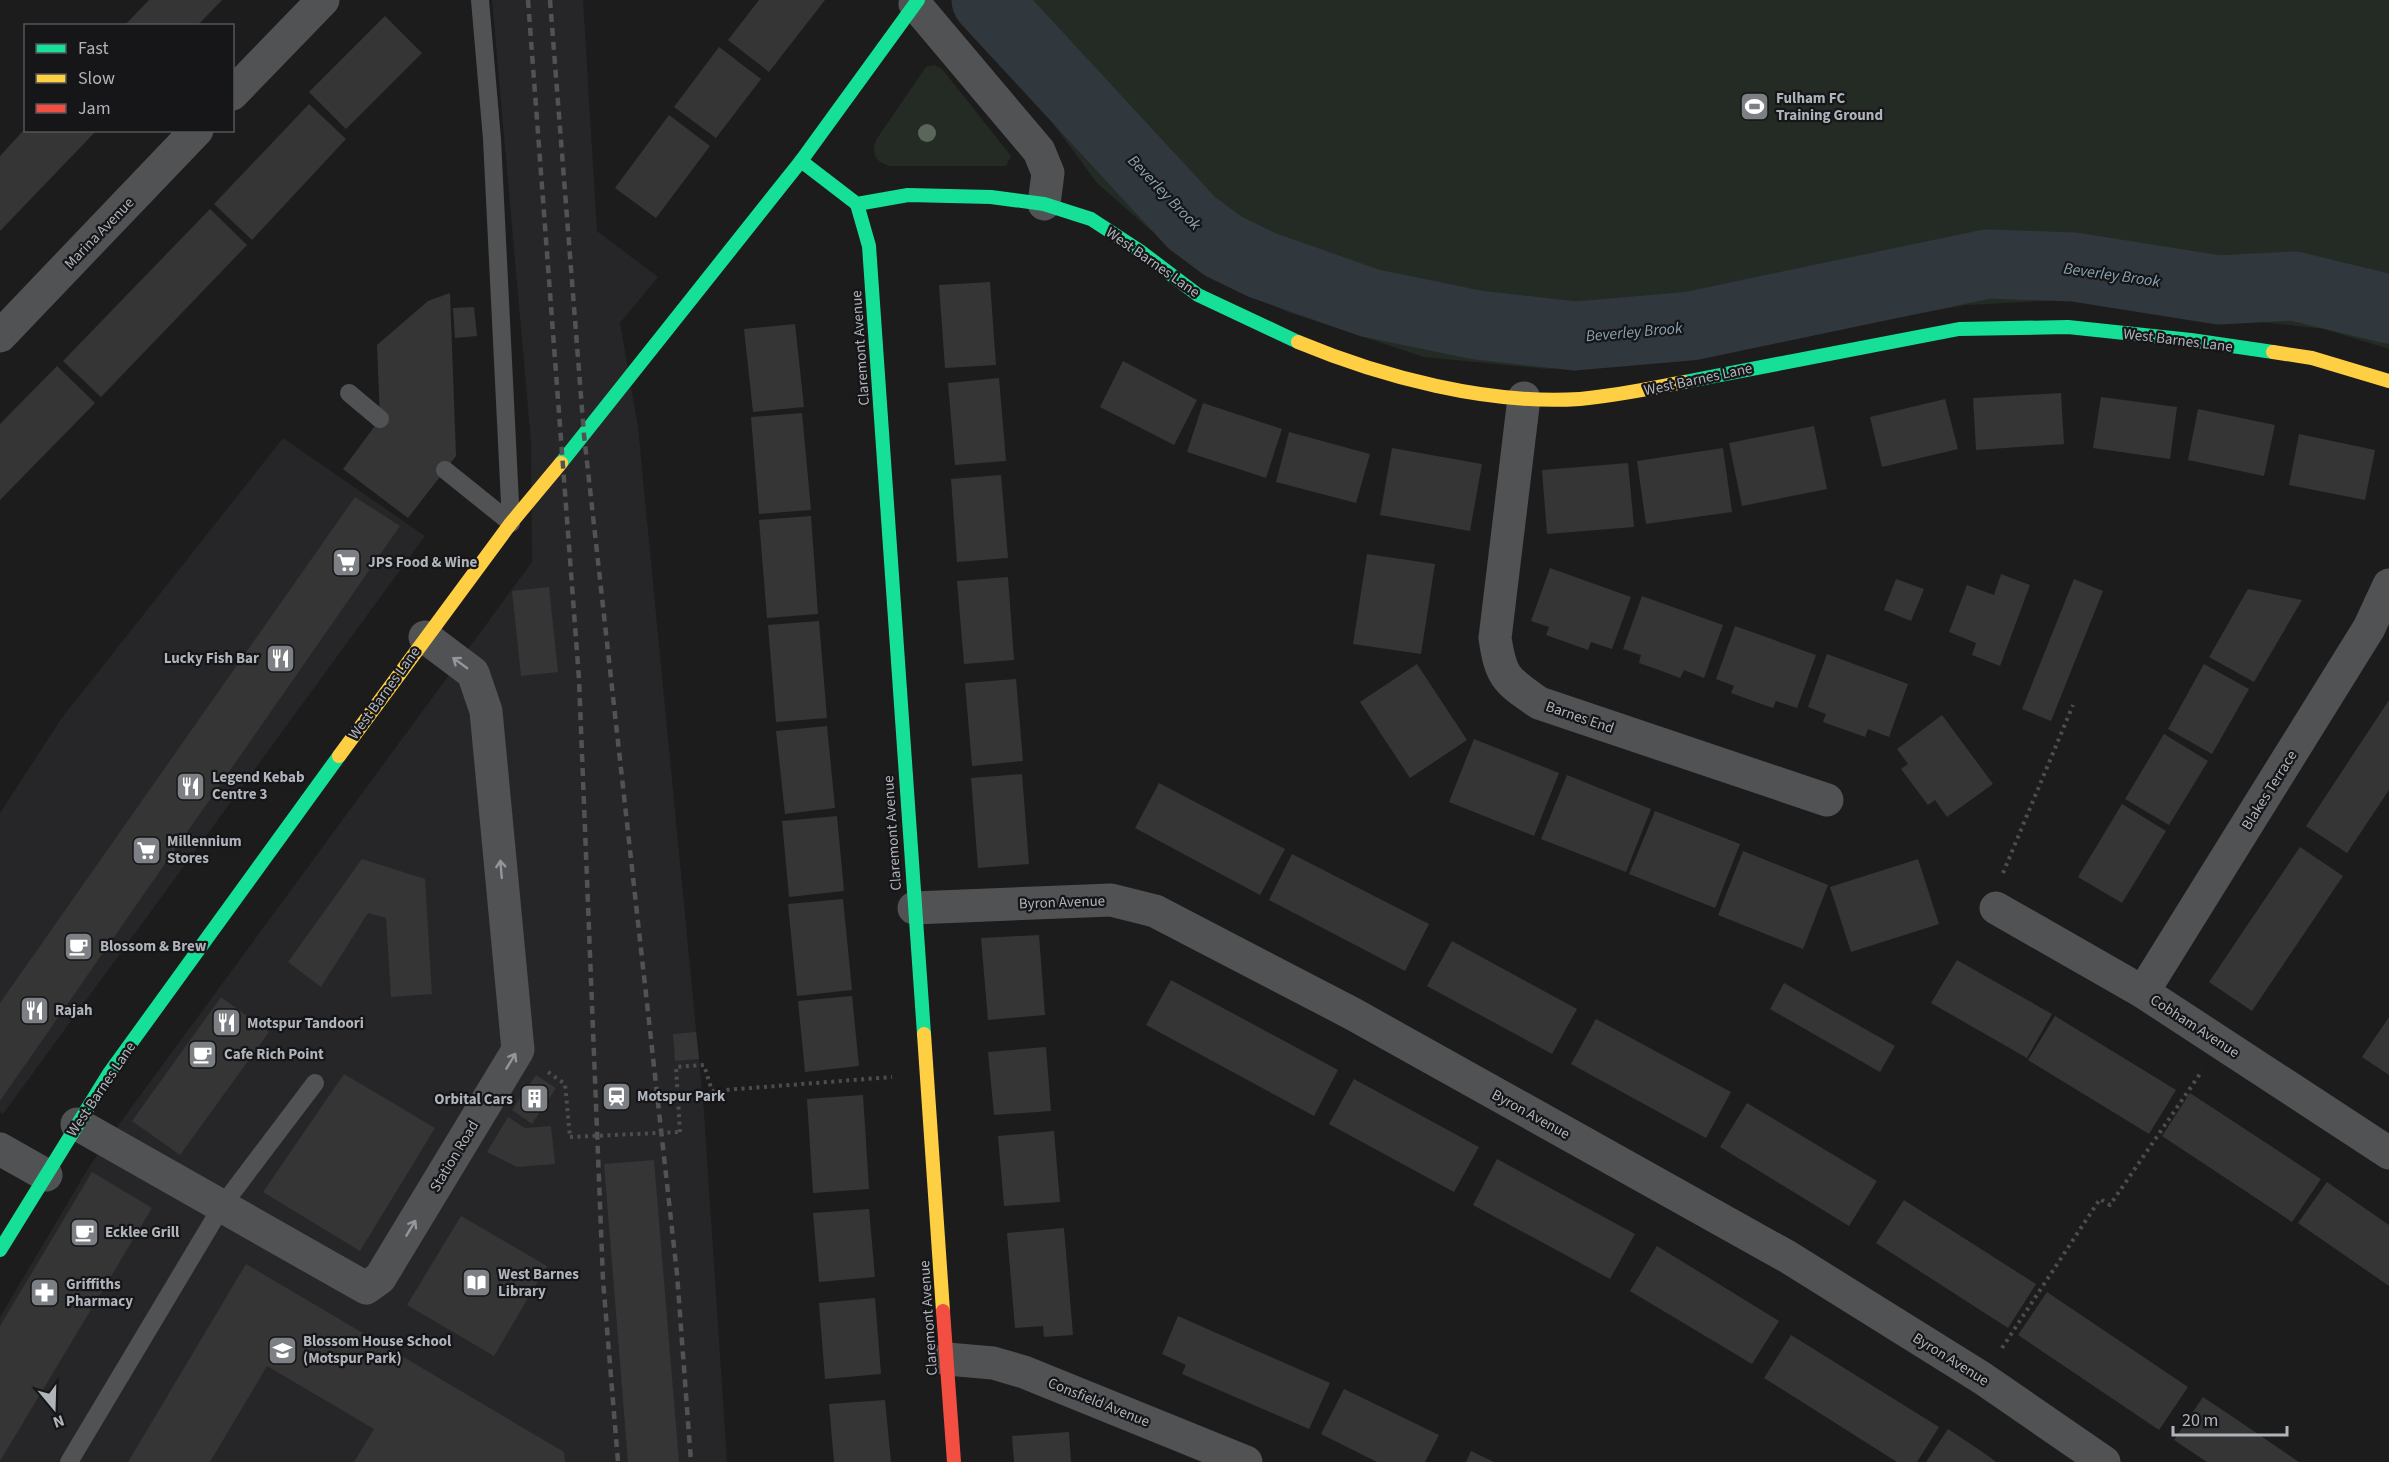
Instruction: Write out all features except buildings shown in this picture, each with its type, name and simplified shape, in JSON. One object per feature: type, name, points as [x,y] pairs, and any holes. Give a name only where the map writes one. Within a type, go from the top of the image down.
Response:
[{"type":"street","points":[[234,92],[323,0]]},
{"type":"street","name":"West Barnes Lane","points":[[0,1250],[110,1072],[425,637],[511,522],[564,460],[801,161],[916,2],[1039,151],[1048,173],[1044,204]]},
{"type":"street","name":"Marina Avenue","points":[[0,336],[195,132]]},
{"type":"street","points":[[801,161],[856,204]]},
{"type":"street","name":"West Barnes Lane","points":[[856,204],[909,195],[991,197],[1044,204],[1091,219],[1140,251],[1198,295],[1276,333],[1346,362],[1447,388],[1524,398],[1577,399],[1627,394],[1857,347],[1959,329],[2057,327],[2191,340],[2312,358],[2389,381]]},
{"type":"street","name":"Claremont Avenue","points":[[856,204],[870,246],[954,1462]]},
{"type":"street","name":"Barnes End","points":[[1524,398],[1496,638],[1500,667],[1513,685],[1539,703],[1827,800]]},
{"type":"street","name":"Blakes Terrace","points":[[2143,992],[2379,634],[2389,585]]},
{"type":"street","name":"Station Road","points":[[77,1124],[366,1288],[380,1278],[518,1050],[486,711],[473,673],[425,637]]},
{"type":"street","name":"Byron Avenue","points":[[914,908],[1111,900],[1155,910],[1353,1014],[1788,1257],[1982,1378],[2104,1462]]},
{"type":"street","name":"Cobham Avenue","points":[[1996,908],[2143,992],[2389,1153]]},
{"type":"street","points":[[0,1149],[46,1175]]},
{"type":"street","name":"Consfield Avenue","points":[[947,1359],[993,1363],[1024,1372],[1246,1462]]},
{"type":"lane","points":[[480,0],[492,139],[511,522]]},
{"type":"lane","points":[[348,393],[380,419]]},
{"type":"lane","points":[[445,470],[511,522]]},
{"type":"lane","points":[[69,1462],[222,1206],[315,1083]]},
{"type":"path","points":[[1996,908],[2002,875],[2073,705]]},
{"type":"path","points":[[1982,1378],[2100,1199],[2110,1204],[2221,1043]]},
{"type":"path","points":[[565,1084],[570,1137],[680,1132],[676,1067],[704,1065],[712,1091],[926,1074]]},
{"type":"shaded area","points":[[492,0],[583,0],[597,231],[658,277],[620,323],[638,427],[704,1112],[727,1462],[0,1462],[0,1317],[89,1167],[532,562],[531,442]]},
{"type":"shaded area","name":"Fulham FC Training Ground","points":[[955,0],[2389,0],[2389,349],[2324,329],[2063,300],[1966,305],[1661,361],[1547,369],[1424,357],[1288,312],[1215,277],[1148,228],[1097,183],[1046,114]]},
{"type":"shaded area","points":[[934,65],[942,69],[1011,156],[1006,166],[890,166],[878,160],[874,153],[876,140],[926,67]]},
{"type":"shaded area","points":[[283,438],[425,536],[3,1114],[0,1112],[0,813],[61,719]]},
{"type":"waterway","name":"Beverley Brook","points":[[986,0],[1192,223],[1223,246],[1262,265],[1370,303],[1477,325],[1575,336],[1691,326],[1987,264],[2074,267],[2219,290],[2294,286],[2389,309]]},
{"type":"railway","points":[[528,0],[579,679],[603,1280],[618,1462]]},
{"type":"railway","points":[[550,0],[584,435],[677,1274],[691,1462]]},
{"type":"traffic: fast","points":[[561,463],[801,161],[918,0]]},
{"type":"traffic: fast","points":[[801,161],[857,204],[908,195],[991,197],[1044,204],[1091,219],[1140,251],[1198,295],[1298,342]]},
{"type":"traffic: fast","points":[[857,204],[869,246],[924,1034]]},
{"type":"traffic: fast","points":[[1684,382],[1959,329],[2068,327],[2191,340],[2273,352]]},
{"type":"traffic: fast","points":[[0,1250],[110,1072],[339,756]]},
{"type":"traffic: slow","points":[[1298,342],[1330,355],[1400,377],[1472,393],[1509,398],[1580,399],[1684,382]]},
{"type":"traffic: slow","points":[[2273,352],[2312,358],[2389,381]]},
{"type":"traffic: slow","points":[[339,756],[511,523],[561,463]]},
{"type":"traffic: slow","points":[[924,1034],[943,1311]]},
{"type":"traffic: jam","points":[[943,1311],[954,1462]]},
{"type":"place","name":"Fulham FC Training Ground","points":[[1755,107]]},
{"type":"place","name":"JPS Food & Wine","points":[[347,562]]},
{"type":"place","name":"Lucky Fish Bar","points":[[280,658]]},
{"type":"place","name":"Legend Kebab Centre 3","points":[[191,786]]},
{"type":"place","name":"Millennium Stores","points":[[146,850]]},
{"type":"place","name":"Blossom & Brew","points":[[79,946]]},
{"type":"place","name":"Rajah","points":[[34,1010]]},
{"type":"place","name":"Motspur Tandoori","points":[[226,1023]]},
{"type":"place","name":"Cafe Rich Point","points":[[203,1054]]},
{"type":"place","name":"Motspur Park","points":[[616,1096]]},
{"type":"place","name":"Orbital Cars","points":[[534,1099]]},
{"type":"place","name":"Ecklee Grill","points":[[84,1232]]},
{"type":"place","name":"West Barnes Library","points":[[477,1283]]},
{"type":"place","name":"Griffiths Pharmacy","points":[[45,1293]]},
{"type":"place","name":"Blossom House School (Motspur Park)","points":[[282,1350]]}]
